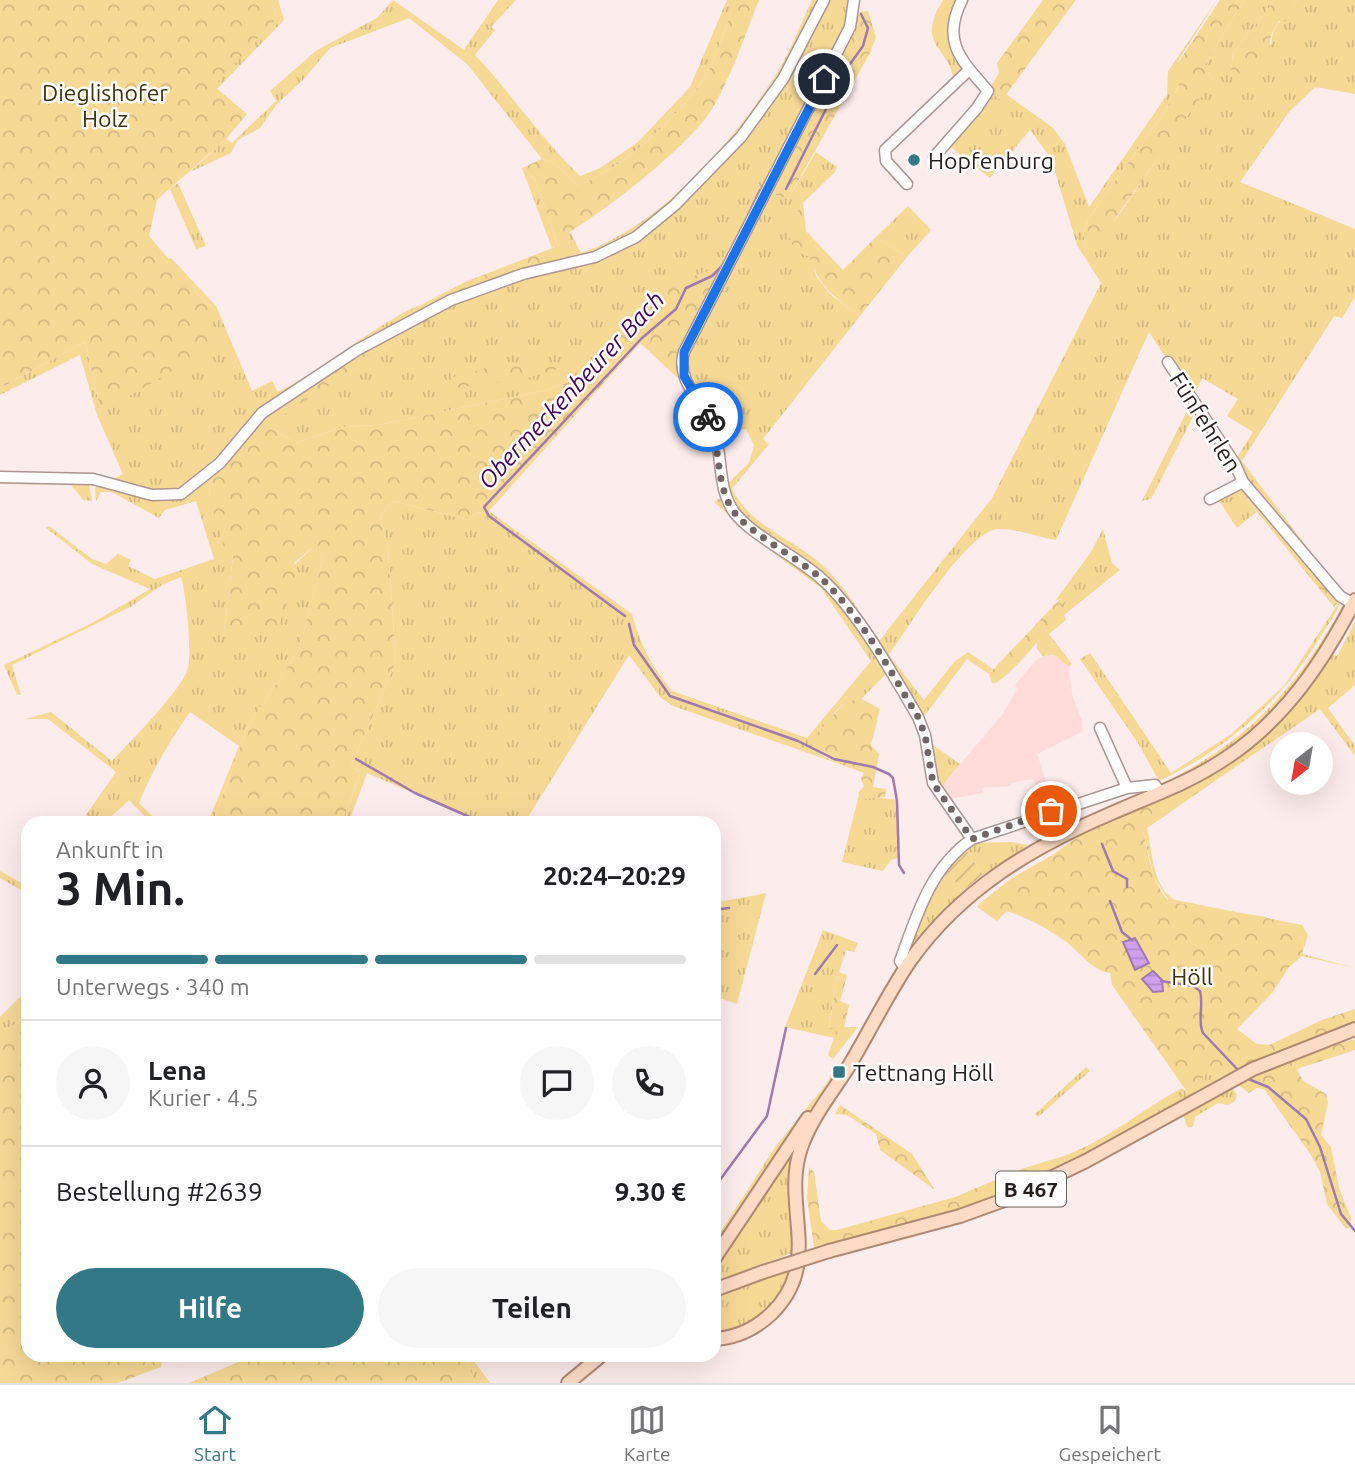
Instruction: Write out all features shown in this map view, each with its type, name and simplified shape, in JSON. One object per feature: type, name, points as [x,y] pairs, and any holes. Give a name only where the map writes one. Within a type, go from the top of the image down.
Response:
[{"type":"main road","points":[[721,1338],[756,1326],[777,1308],[793,1282],[801,1247],[797,1164],[801,1147],[819,1109],[850,1063],[905,968],[942,922],[1005,867],[1043,845],[1160,793],[1227,758],[1280,713],[1320,663],[1354,602]]},
{"type":"main road","name":"B 467","points":[[721,1287],[829,1251],[960,1216],[1022,1193],[1086,1161],[1216,1087],[1253,1069],[1355,1029]]},
{"type":"main road","points":[[721,1248],[790,1142],[810,1115],[819,1109]]},
{"type":"main road","points":[[568,1383],[594,1362]]},
{"type":"street","points":[[0,477],[85,478],[152,495],[181,494],[220,463],[262,413],[357,350],[451,300],[523,274],[595,257],[636,237],[708,174],[754,121],[783,79],[824,0]]},
{"type":"street","points":[[854,0],[850,27],[684,352],[682,368],[715,431],[723,485],[732,509],[833,590],[852,614],[925,735],[936,789],[972,839]]},
{"type":"street","points":[[934,157],[978,108],[988,91],[969,70],[952,37],[953,20],[962,0]]},
{"type":"street","points":[[907,184],[886,161],[885,150],[969,70]]},
{"type":"street","name":"Fünfehrlen","points":[[1168,362],[1236,464],[1243,482],[1340,596],[1354,602]]},
{"type":"street","name":"Fünfehrlen","points":[[1210,499],[1243,482]]},
{"type":"street","points":[[1100,728],[1127,788]]},
{"type":"street","points":[[905,968],[900,961],[930,886],[950,855],[972,839],[1127,788],[1155,785],[1160,793]]},
{"type":"shaded area","points":[[1054,655],[1069,667],[1072,694],[1082,721],[1082,732],[1037,754],[1055,809],[1044,812],[1033,779],[1011,783],[1011,786],[982,788],[983,793],[954,798],[946,803],[938,790],[1002,715],[1017,689],[1015,685],[1035,661],[1043,656]]},
{"type":"shaded area","points":[[1135,938],[1149,963],[1135,970],[1123,942]]},
{"type":"shaded area","points":[[1153,971],[1162,980],[1163,991],[1153,992],[1142,979]]},
{"type":"green space","name":"Dieglishofer Holz","points":[[0,0],[272,0],[277,18],[214,86],[247,114],[226,139],[157,200],[149,236],[208,306],[220,344],[101,412],[85,342],[0,388]]},
{"type":"green space","points":[[272,0],[278,0],[284,20],[217,89],[213,86],[277,18]]},
{"type":"green space","points":[[393,0],[464,50],[498,0],[516,0],[491,27],[495,30],[475,55],[552,147],[580,176],[600,168],[638,142],[690,87],[727,0],[736,0],[711,65],[689,99],[629,156],[595,178],[578,185],[554,163],[542,159],[467,64],[409,18],[330,48],[304,79],[277,104],[260,128],[238,140],[231,153],[190,172],[226,139],[232,143],[276,101],[270,91],[317,50],[377,18]]},
{"type":"green space","points":[[736,0],[759,0],[713,108],[692,134],[659,165],[622,196],[568,233],[570,246],[578,259],[417,313],[417,307],[465,282],[558,246],[535,179],[522,168],[542,159],[554,163],[578,185],[595,178],[629,156],[675,114],[700,84],[716,55]]},
{"type":"green space","points":[[812,0],[820,0],[782,75],[754,117],[671,206],[628,239],[578,259],[570,246],[568,233],[570,232],[581,253],[609,241],[637,225],[663,205],[712,159],[777,73]]},
{"type":"green space","points":[[828,0],[851,0],[847,27],[717,281],[625,322],[613,343],[572,380],[548,390],[378,425],[342,427],[296,443],[270,428],[270,423],[425,323],[433,311],[457,300],[633,242],[745,137]]},
{"type":"green space","points":[[943,0],[960,0],[950,25],[967,72],[954,82],[947,60],[933,37],[935,16]]},
{"type":"green space","points":[[1043,0],[1076,0],[1002,100],[988,91],[999,73],[997,63]]},
{"type":"green space","points":[[1217,0],[1178,61],[1179,85],[1165,111],[1088,219],[1083,232],[1086,248],[1118,216],[1213,78],[1203,68],[1244,0],[1275,0],[1233,53],[1231,73],[1272,43],[1277,25],[1297,0],[1355,0],[1355,94],[1315,87],[1289,112],[1240,182],[1355,229],[1355,297],[1342,318],[1334,316],[1242,461],[1260,485],[1245,497],[1256,512],[1237,528],[1216,496],[1243,482],[1234,462],[1253,432],[1227,416],[1238,399],[1202,378],[1193,399],[1149,332],[1056,540],[1004,529],[984,534],[954,563],[889,655],[924,700],[954,662],[968,652],[993,669],[989,674],[967,659],[922,719],[847,602],[748,522],[733,503],[727,484],[749,463],[754,446],[746,429],[718,431],[688,374],[687,353],[769,193],[788,199],[816,152],[837,167],[803,203],[786,231],[811,257],[816,276],[832,296],[860,316],[763,439],[769,444],[732,489],[750,514],[811,556],[832,575],[880,640],[992,498],[1101,283],[1077,245],[1051,158],[1030,130],[990,178],[947,144],[988,91],[1002,100],[1006,94],[1053,128],[1065,144],[1089,207],[1167,95],[1168,71]]},
{"type":"green space","points":[[1220,0],[1244,0],[1203,68],[1213,78],[1211,83],[1098,243],[1086,248],[1083,232],[1088,219],[1165,111],[1179,86],[1174,69]]},
{"type":"green space","points":[[1275,0],[1297,0],[1286,21],[1279,21],[1271,35],[1268,53],[1243,84],[1234,85],[1231,73],[1233,53]]},
{"type":"green space","points":[[868,11],[876,37],[870,53],[788,199],[769,193],[856,12]]},
{"type":"green space","points":[[522,168],[535,179],[558,246],[552,248]]},
{"type":"green space","points":[[178,183],[206,246],[196,249],[170,189]]},
{"type":"green space","points":[[803,203],[806,231],[843,270],[876,237],[907,257],[860,316],[823,284],[810,257],[795,251],[786,230]]},
{"type":"green space","points":[[908,206],[931,230],[907,257],[876,237]]},
{"type":"green space","points":[[171,258],[216,306],[252,391],[272,381],[278,392],[399,315],[417,306],[417,313],[275,402],[206,474],[179,491],[154,493],[112,480],[123,474],[97,415],[80,355],[0,395],[0,388],[85,342],[101,412],[208,306],[168,259]]},
{"type":"green space","points":[[711,270],[717,281],[678,357],[684,384],[640,343],[489,511],[476,513],[469,520],[393,501],[380,516],[388,550],[396,662],[351,766],[361,772],[344,816],[215,816],[248,726],[299,650],[323,558],[313,547],[294,563],[296,579],[278,627],[235,636],[224,632],[233,557],[226,554],[209,496],[211,478],[259,422],[346,361],[433,311],[434,316],[425,323],[271,423],[270,428],[296,443],[342,427],[378,425],[548,390],[572,380],[613,343],[625,322],[676,282]]},
{"type":"green space","points":[[493,366],[563,367],[495,383],[453,388],[450,383],[452,378]]},
{"type":"green space","points":[[1193,399],[1198,407],[1151,499],[1142,501]]},
{"type":"green space","points":[[211,478],[209,496],[233,557],[224,631],[313,547],[323,558],[299,650],[248,726],[215,816],[210,816],[239,746],[190,712],[162,756],[139,803],[152,816],[144,816],[129,800],[112,816],[85,816],[116,772],[48,719],[25,719],[51,712],[112,761],[154,716],[176,689],[188,668],[189,636],[183,585],[181,577],[162,585],[132,606],[12,665],[21,695],[17,695],[4,665],[92,623],[150,589],[92,564],[46,528],[49,526],[92,559],[106,564],[118,554],[131,560],[128,566],[155,579],[214,559],[196,501],[165,510],[159,518],[112,492],[101,492],[96,501],[95,488],[101,485],[158,499],[183,495],[197,489]]},
{"type":"green space","points":[[0,481],[89,483],[92,501],[83,500],[71,485],[0,484]]},
{"type":"green space","points":[[1260,485],[1344,596],[1334,607],[1245,497]]},
{"type":"green space","points":[[723,496],[740,520],[752,531],[803,567],[826,588],[854,623],[886,674],[861,699],[843,704],[834,713],[820,754],[834,762],[673,706],[661,698],[629,655],[529,816],[466,816],[367,773],[351,816],[344,816],[361,772],[351,766],[396,662],[388,550],[380,516],[393,501],[469,520],[476,513],[489,511],[632,614],[648,655],[672,691],[807,738],[871,661],[821,588],[756,540],[714,502]]},
{"type":"green space","points":[[1103,529],[1112,563],[1120,570],[1064,615],[1066,620],[1049,634],[1072,664],[1069,667],[1054,655],[1043,656],[1037,649],[1037,643],[1064,602],[1060,599],[1055,601],[1091,552]]},
{"type":"green space","points":[[1060,599],[1064,602],[1034,646],[1005,676],[992,683],[989,674]]},
{"type":"green space","points":[[1340,601],[1307,658],[1272,701],[1209,753],[1159,781],[1138,743],[1080,659],[1090,653],[1171,773],[1231,734],[1284,686]]},
{"type":"green space","points":[[1343,605],[1345,609],[1310,670],[1296,689],[1264,722],[1208,762],[1167,784],[1161,784],[1220,750],[1267,710],[1307,662]]},
{"type":"green space","points":[[1355,622],[1355,685],[1328,708],[1355,746],[1355,756],[1320,709],[1286,732],[1270,732],[1270,743],[1209,785],[1207,776],[1315,678],[1331,654],[1337,656]]},
{"type":"green space","points":[[860,698],[880,709],[871,745],[879,754],[873,787],[886,789],[885,797],[862,799],[858,793],[864,786],[861,778],[864,773],[834,762],[809,743],[843,704]]},
{"type":"green space","points":[[931,744],[960,764],[939,789]]},
{"type":"green space","name":"Höll","points":[[1207,776],[1209,785],[1143,831],[1152,869],[1164,895],[1170,902],[1266,917],[1275,925],[1293,924],[1304,942],[1302,956],[1289,967],[1273,992],[1237,1029],[1257,1044],[1257,1061],[1223,1076],[1206,1074],[1190,1096],[1112,985],[1110,973],[1093,966],[1070,945],[1038,924],[1016,914],[979,904],[1012,878],[1054,854],[1095,824]]},
{"type":"green space","points":[[859,795],[897,800],[898,858],[891,860],[883,871],[842,862]]},
{"type":"green space","points":[[1147,827],[1154,867],[1167,894],[1175,900],[1247,914],[1170,902],[1154,877],[1143,831]]},
{"type":"green space","points":[[1012,842],[1028,845],[983,875],[965,849],[973,843]]},
{"type":"green space","points":[[965,849],[983,875],[965,889],[942,873]]},
{"type":"green space","points":[[0,871],[21,883],[21,890],[0,878]]},
{"type":"green space","points":[[942,873],[965,889],[906,957],[927,899]]},
{"type":"green space","points":[[766,893],[737,1004],[721,998],[721,902]]},
{"type":"green space","points":[[979,904],[1009,909],[997,921],[977,907]]},
{"type":"green space","points":[[1266,918],[1302,925],[1308,935],[1302,954],[1304,942],[1292,924],[1275,925]]},
{"type":"green space","points":[[823,930],[858,943],[854,952],[846,950],[839,972],[847,975],[846,980],[837,976],[829,1028],[838,1028],[834,1038],[785,1027]]},
{"type":"green space","points":[[1302,954],[1355,968],[1302,956]]},
{"type":"green space","points":[[837,976],[846,980],[840,1001],[849,1005],[844,1027],[858,1027],[833,1059],[828,1055],[837,1028],[829,1029]]},
{"type":"green space","points":[[21,996],[21,1021],[0,1032],[0,1017]]},
{"type":"green space","points":[[1355,1009],[1355,1022],[1273,1052],[1266,1051],[1269,1045],[1322,1020]]},
{"type":"green space","points":[[21,1021],[21,1362],[162,1362],[161,1367],[118,1383],[0,1383],[0,1032]]},
{"type":"green space","points":[[1355,1022],[1355,1025],[1257,1061],[1257,1044],[1269,1045],[1266,1050],[1273,1052]]},
{"type":"green space","points":[[1355,1039],[1355,1050],[1297,1069],[1303,1081],[1326,1094],[1328,1103],[1321,1135],[1331,1147],[1339,1188],[1351,1218],[1350,1227],[1346,1229],[1327,1204],[1320,1172],[1311,1155],[1264,1089],[1257,1088],[1249,1093],[1238,1085],[1288,1058]]},
{"type":"green space","points":[[841,1057],[828,1087],[778,1153],[721,1240],[721,1231],[775,1147],[827,1083]]},
{"type":"green space","points":[[1086,1067],[1090,1071],[1038,1117],[1035,1114]]},
{"type":"green space","points":[[1206,1074],[1223,1076],[1065,1167],[1064,1156],[1095,1142],[1182,1088],[1190,1095]]},
{"type":"green space","points":[[1232,1088],[1237,1095],[1235,1101],[1228,1105],[1218,1103],[1195,1117],[1193,1127],[1187,1127],[1183,1114]]},
{"type":"green space","points":[[840,1105],[912,1154],[935,1190],[880,1150],[876,1134],[847,1115],[835,1114]]},
{"type":"green space","points":[[796,1140],[796,1251],[721,1282],[721,1254]]},
{"type":"green space","points":[[1064,1156],[1065,1167],[1003,1193],[910,1223],[814,1248],[807,1197],[809,1167],[814,1172],[821,1221],[830,1230],[837,1230],[955,1197],[1021,1169]]},
{"type":"green space","points":[[793,1270],[777,1297],[762,1314],[721,1333],[721,1294]]},
{"type":"green space","points":[[238,1362],[467,1362],[475,1383],[189,1383]]},
{"type":"green space","points":[[467,1362],[475,1362],[490,1383],[475,1383]]},
{"type":"waterway","name":"Obermeckenbeurer Bach","points":[[786,189],[845,71],[863,46],[868,28],[861,14]]},
{"type":"waterway","name":"Obermeckenbeurer Bach","points":[[739,235],[760,190]]},
{"type":"waterway","name":"Obermeckenbeurer Bach","points":[[625,616],[489,516],[484,507],[642,338],[676,309],[686,288],[712,276],[725,263]]},
{"type":"waterway","name":"Obermeckenbeurer Bach","points":[[629,624],[634,645],[670,696],[798,741],[834,759],[873,767],[889,774],[893,778],[897,801],[899,865],[904,873]]},
{"type":"waterway","points":[[356,759],[415,793],[467,816]]},
{"type":"waterway","name":"Obermeckenbeurer Bach","points":[[1102,844],[1113,871],[1127,879],[1127,887]]},
{"type":"waterway","name":"Obermeckenbeurer Bach","points":[[1110,901],[1122,932],[1132,940]]},
{"type":"waterway","points":[[721,909],[729,908]]},
{"type":"waterway","points":[[815,974],[837,945]]},
{"type":"waterway","name":"Obermeckenbeurer Bach","points":[[1161,981],[1193,986],[1200,991],[1203,1033],[1239,1071]]},
{"type":"waterway","points":[[721,1178],[767,1116],[786,1028]]},
{"type":"waterway","name":"Obermeckenbeurer Bach","points":[[1246,1078],[1268,1087],[1306,1119],[1320,1147],[1341,1214],[1355,1231]]},
{"type":"way so far","points":[[708,417],[715,431],[723,485],[732,509],[745,523],[813,571],[852,614],[918,717],[925,735],[933,783],[972,839],[1051,811]]},
{"type":"place","name":"Hopfenburg","points":[[914,160]]},
{"type":"place","name":"Tettnang Höll","points":[[839,1072]]},
{"type":"route","points":[[708,417],[684,376],[684,352],[824,79]]}]
